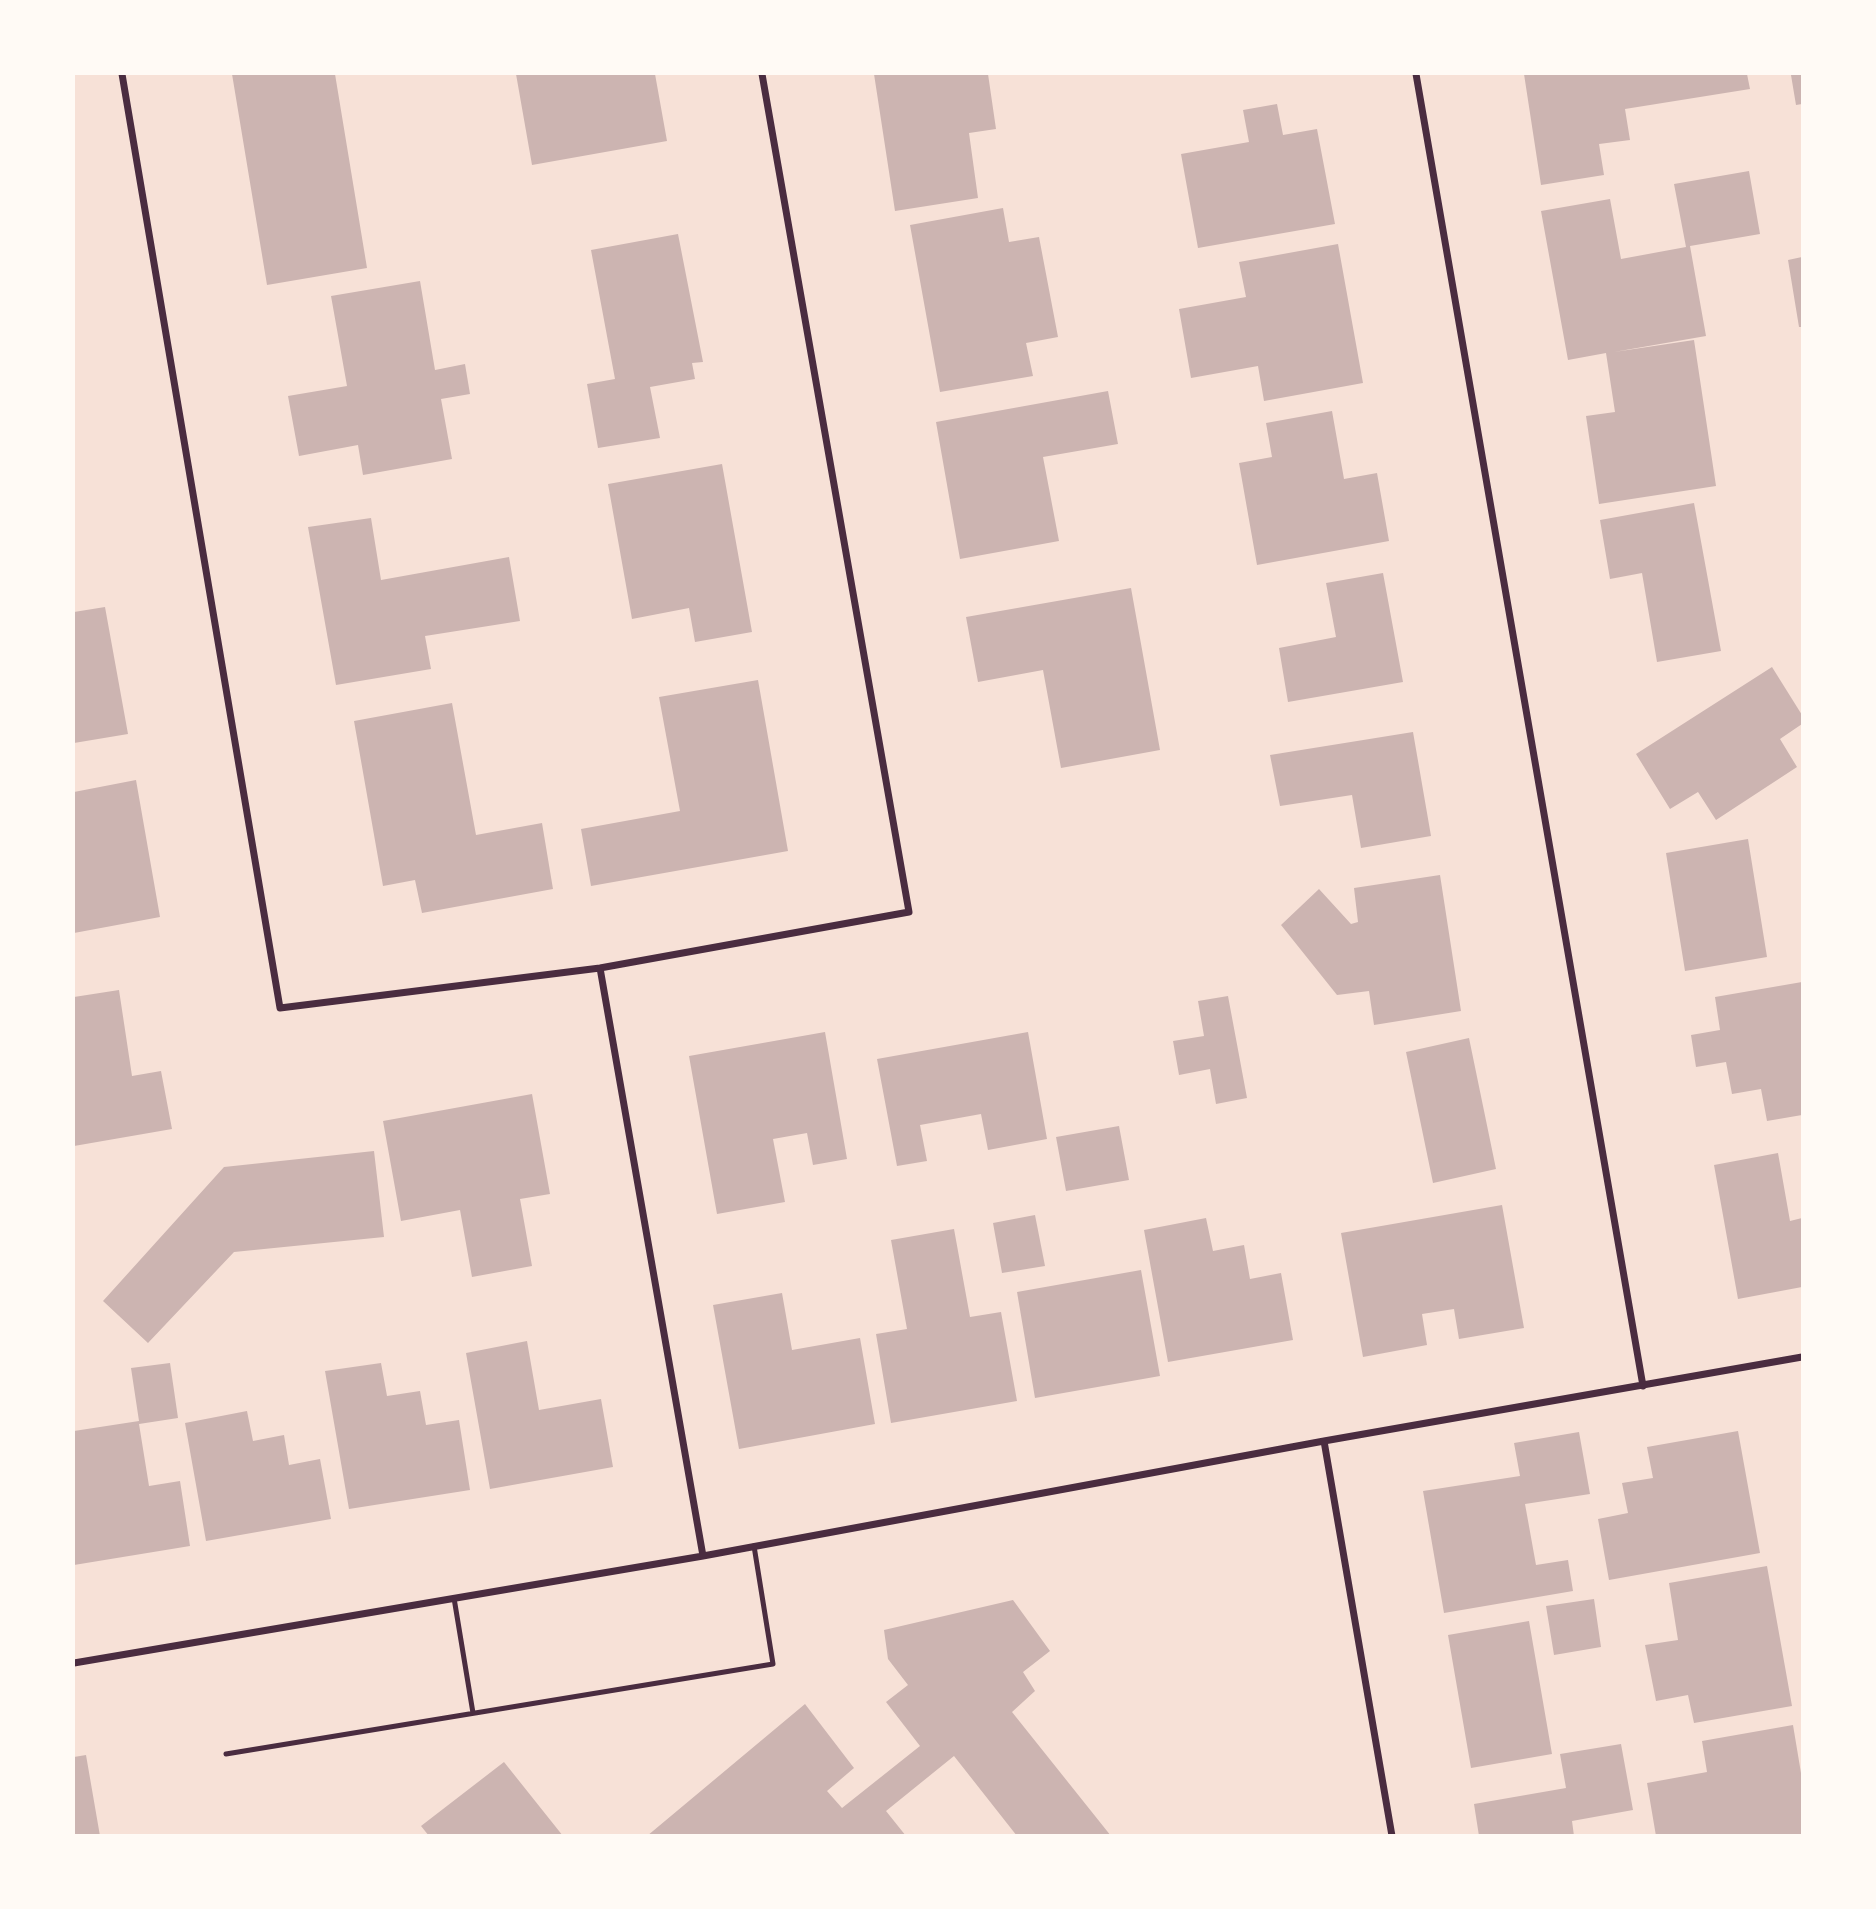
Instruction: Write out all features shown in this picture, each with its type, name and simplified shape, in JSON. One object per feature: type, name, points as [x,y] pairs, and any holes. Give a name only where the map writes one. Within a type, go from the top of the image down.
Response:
[{"type":"street","points":[[122,74],[280,1008],[600,968],[909,912],[762,74]]},
{"type":"street","points":[[1416,74],[1643,1386]]},
{"type":"street","points":[[600,968],[703,1556]]},
{"type":"street","points":[[74,1663],[703,1556],[1324,1441],[1802,1357]]},
{"type":"street","points":[[1324,1441],[1392,1836]]},
{"type":"lane","points":[[226,1754],[773,1664],[754,1546]]},
{"type":"lane","points":[[454,1598],[473,1713]]},
{"type":"building","points":[[232,74],[335,74],[367,268],[267,285]]},
{"type":"building","points":[[516,74],[655,74],[667,141],[532,165]]},
{"type":"building","points":[[874,74],[988,74],[996,129],[969,133],[978,198],[895,211]]},
{"type":"building","points":[[1524,74],[1747,74],[1750,89],[1625,109],[1630,140],[1599,144],[1604,175],[1541,185]]},
{"type":"building","points":[[1802,74],[1802,104],[1796,105],[1791,75]]},
{"type":"building","points":[[1277,104],[1283,135],[1317,129],[1335,224],[1198,248],[1181,154],[1249,142],[1243,110]]},
{"type":"building","points":[[1749,171],[1760,234],[1690,246],[1706,336],[1614,352],[1694,340],[1716,486],[1599,504],[1586,416],[1615,412],[1606,353],[1568,360],[1541,211],[1610,199],[1621,259],[1686,247],[1674,184]]},
{"type":"building","points":[[1003,208],[1009,242],[1039,237],[1058,337],[1026,343],[1033,376],[940,392],[910,225]]},
{"type":"building","points":[[678,234],[703,362],[692,363],[695,379],[650,387],[660,438],[598,448],[587,384],[615,379],[591,250]]},
{"type":"building","points":[[1338,244],[1363,383],[1264,401],[1258,366],[1191,378],[1179,309],[1246,297],[1239,262]]},
{"type":"building","points":[[1802,257],[1802,327],[1799,327],[1788,260]]},
{"type":"building","points":[[420,281],[435,370],[465,364],[470,394],[441,399],[452,459],[363,475],[358,445],[299,456],[288,396],[347,386],[331,296]]},
{"type":"building","points":[[1108,391],[1118,444],[1043,457],[1059,541],[960,559],[936,422]]},
{"type":"building","points":[[1332,411],[1344,479],[1377,473],[1389,541],[1257,565],[1239,463],[1272,457],[1266,423]]},
{"type":"building","points":[[722,464],[752,632],[695,642],[689,608],[632,619],[608,484]]},
{"type":"building","points":[[1694,503],[1721,651],[1657,662],[1642,573],[1610,579],[1600,520]]},
{"type":"building","points":[[371,518],[381,580],[509,557],[520,621],[425,636],[431,669],[336,685],[308,527]]},
{"type":"building","points":[[1383,573],[1403,682],[1288,702],[1279,648],[1336,637],[1326,583]]},
{"type":"building","points":[[1131,588],[1160,750],[1061,768],[1043,670],[978,682],[966,617]]},
{"type":"building","points":[[105,607],[128,734],[74,743],[74,612]]},
{"type":"building","points":[[1772,667],[1802,715],[1802,724],[1780,739],[1797,767],[1716,820],[1698,792],[1670,809],[1636,754]]},
{"type":"building","points":[[758,680],[788,851],[591,886],[581,829],[680,811],[659,697]]},
{"type":"building","points":[[452,703],[476,835],[542,823],[553,889],[422,913],[415,880],[383,886],[354,721]]},
{"type":"building","points":[[1413,732],[1431,836],[1361,848],[1352,795],[1280,806],[1270,755]]},
{"type":"building","points":[[136,780],[160,917],[74,933],[74,792]]},
{"type":"building","points":[[1748,839],[1767,957],[1685,971],[1666,853]]},
{"type":"building","points":[[1440,875],[1461,1011],[1374,1025],[1369,991],[1337,995],[1281,925],[1319,889],[1351,924],[1358,922],[1354,888]]},
{"type":"building","points":[[1802,982],[1802,1115],[1767,1121],[1761,1089],[1732,1094],[1726,1062],[1696,1067],[1691,1035],[1720,1030],[1715,997]]},
{"type":"building","points":[[119,990],[132,1076],[161,1071],[172,1129],[74,1146],[74,997]]},
{"type":"building","points":[[1228,996],[1247,1098],[1216,1104],[1210,1069],[1179,1075],[1173,1041],[1204,1036],[1198,1001]]},
{"type":"building","points":[[825,1032],[847,1159],[813,1165],[807,1133],[773,1139],[785,1202],[717,1214],[689,1056]]},
{"type":"building","points":[[1028,1032],[1047,1139],[988,1150],[981,1114],[920,1125],[927,1161],[897,1166],[877,1059]]},
{"type":"building","points":[[1469,1038],[1496,1169],[1433,1183],[1406,1052]]},
{"type":"building","points":[[532,1094],[550,1194],[520,1199],[532,1266],[472,1277],[460,1210],[401,1221],[383,1121]]},
{"type":"building","points":[[1119,1126],[1129,1180],[1066,1191],[1056,1137]]},
{"type":"building","points":[[374,1151],[384,1237],[234,1252],[148,1343],[103,1301],[224,1167]]},
{"type":"building","points":[[1778,1153],[1790,1221],[1802,1218],[1802,1287],[1738,1299],[1714,1165]]},
{"type":"building","points":[[1502,1205],[1524,1328],[1459,1339],[1454,1309],[1422,1314],[1427,1345],[1363,1357],[1341,1233]]},
{"type":"building","points":[[1035,1215],[1045,1266],[1002,1273],[993,1223]]},
{"type":"building","points":[[1206,1218],[1213,1251],[1244,1245],[1250,1279],[1281,1273],[1293,1340],[1168,1362],[1144,1230]]},
{"type":"building","points":[[954,1229],[970,1317],[1001,1312],[1017,1401],[891,1423],[876,1334],[907,1329],[891,1240]]},
{"type":"building","points":[[1141,1270],[1160,1376],[1035,1398],[1017,1292]]},
{"type":"building","points":[[782,1293],[792,1350],[860,1338],[875,1424],[739,1449],[713,1305]]},
{"type":"building","points":[[527,1341],[539,1410],[601,1399],[613,1467],[490,1489],[466,1353]]},
{"type":"building","points":[[170,1363],[178,1418],[139,1424],[149,1486],[180,1481],[190,1546],[74,1565],[74,1431],[139,1421],[131,1368]]},
{"type":"building","points":[[381,1363],[387,1396],[420,1391],[426,1425],[459,1420],[470,1490],[349,1509],[325,1371]]},
{"type":"building","points":[[247,1411],[253,1441],[284,1435],[289,1465],[320,1459],[331,1519],[206,1541],[185,1423]]},
{"type":"building","points":[[1738,1431],[1760,1553],[1609,1580],[1598,1519],[1628,1513],[1622,1483],[1653,1478],[1647,1447]]},
{"type":"building","points":[[1579,1432],[1590,1494],[1525,1504],[1536,1565],[1568,1560],[1573,1591],[1444,1613],[1423,1491],[1520,1476],[1514,1443]]},
{"type":"building","points":[[1767,1566],[1792,1706],[1694,1723],[1688,1695],[1656,1701],[1645,1645],[1678,1640],[1669,1583]]},
{"type":"building","points":[[1594,1599],[1601,1647],[1554,1655],[1546,1606]]},
{"type":"building","points":[[1013,1600],[1050,1651],[1023,1672],[1035,1691],[1012,1712],[1111,1836],[1017,1836],[954,1756],[886,1811],[906,1836],[647,1836],[805,1704],[854,1768],[827,1791],[842,1808],[920,1746],[886,1702],[908,1685],[888,1659],[884,1630]]},
{"type":"building","points":[[1529,1621],[1552,1754],[1471,1768],[1448,1635]]},
{"type":"building","points":[[1793,1725],[1802,1779],[1802,1836],[1656,1836],[1647,1783],[1707,1772],[1702,1741]]},
{"type":"building","points":[[1621,1744],[1633,1810],[1572,1821],[1574,1836],[1479,1836],[1474,1804],[1566,1788],[1560,1754]]},
{"type":"building","points":[[86,1755],[100,1836],[74,1836],[74,1757]]},
{"type":"building","points":[[504,1762],[563,1836],[429,1836],[421,1826]]}]
